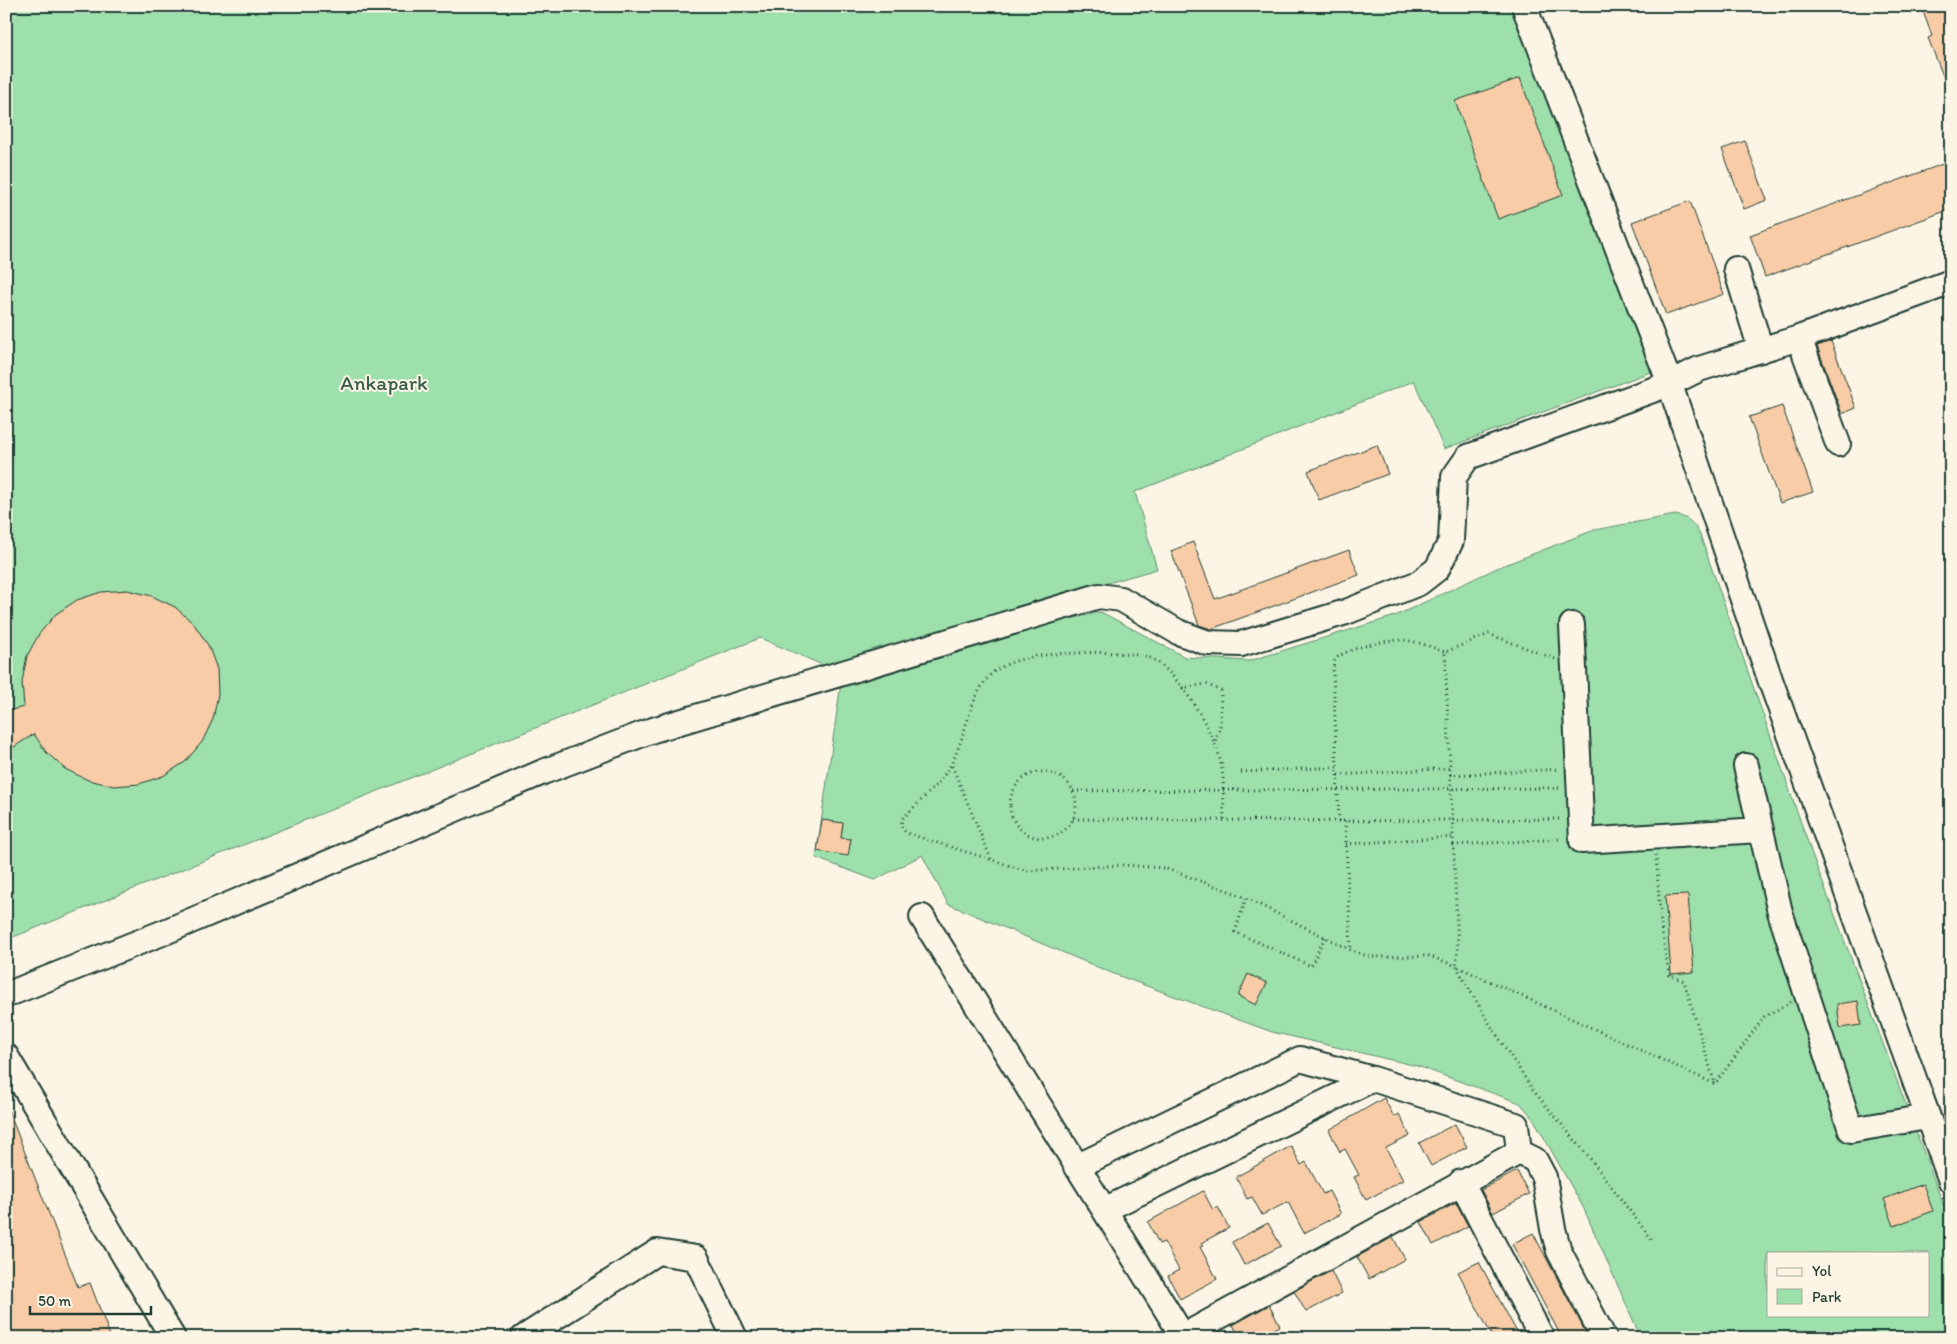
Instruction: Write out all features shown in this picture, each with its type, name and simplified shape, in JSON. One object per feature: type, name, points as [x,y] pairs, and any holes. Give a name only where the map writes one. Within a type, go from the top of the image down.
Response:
[{"type":"street","points":[[1524,6],[1670,384],[1774,691],[1951,1181]]},
{"type":"street","points":[[1736,269],[1761,350]]},
{"type":"street","points":[[6,995],[168,931],[543,772],[654,730],[1099,596],[1121,599],[1178,632],[1208,643],[1241,644],[1346,612],[1419,583],[1437,569],[1451,541],[1454,477],[1468,457],[1670,384],[1699,369],[1799,338],[1951,282]]},
{"type":"street","points":[[1799,338],[1838,444]]},
{"type":"street","points":[[1572,625],[1582,841],[1655,838],[1760,830]]},
{"type":"street","points":[[1746,766],[1780,912],[1851,1130],[1927,1117]]},
{"type":"street","points":[[922,917],[1076,1167],[1106,1209],[1183,1337],[1461,1182],[1519,1152]]},
{"type":"street","points":[[6,1056],[173,1338]]},
{"type":"street","points":[[1076,1167],[1300,1059],[1373,1079],[1516,1125],[1519,1152]]},
{"type":"street","points":[[1106,1209],[1373,1079]]},
{"type":"street","points":[[1519,1152],[1535,1160],[1544,1177],[1553,1229],[1559,1251],[1604,1338]]},
{"type":"street","points":[[1461,1182],[1542,1338]]},
{"type":"street","points":[[523,1338],[657,1252],[696,1258],[735,1338]]},
{"type":"path","points":[[1339,821],[1333,668],[1338,657],[1392,640],[1405,640],[1445,652],[1489,634],[1574,667]]},
{"type":"path","points":[[1224,819],[1220,759],[1214,743],[1181,688],[1168,671],[1146,657],[1087,652],[1038,657],[1011,663],[994,672],[984,683],[966,721],[951,765],[902,819],[902,830],[1027,871],[1123,865],[1164,868],[1246,898],[1351,950],[1371,957],[1429,956],[1456,966],[1715,1084]]},
{"type":"path","points":[[1445,652],[1458,950],[1456,966],[1464,983],[1533,1090],[1589,1157],[1652,1240]]},
{"type":"path","points":[[1181,688],[1206,684],[1221,691],[1220,726],[1214,743]]},
{"type":"path","points":[[951,765],[991,860]]},
{"type":"path","points":[[1241,772],[1338,767]]},
{"type":"path","points":[[1338,775],[1450,768]]},
{"type":"path","points":[[1040,772],[1052,773],[1062,778],[1073,791],[1076,808],[1073,819],[1066,829],[1057,835],[1046,838],[1034,837],[1024,832],[1016,824],[1011,814],[1010,802],[1013,791],[1019,782],[1029,775],[1040,772]]},
{"type":"path","points":[[1450,774],[1579,778]]},
{"type":"path","points":[[1073,791],[1451,790],[1579,778]]},
{"type":"path","points":[[1073,819],[1452,821],[1582,828]]},
{"type":"path","points":[[1345,821],[1351,950]]},
{"type":"path","points":[[1453,845],[1582,828]]},
{"type":"path","points":[[1346,844],[1453,837]]},
{"type":"path","points":[[1655,838],[1661,926],[1669,975],[1684,981],[1715,1084]]},
{"type":"path","points":[[1246,898],[1235,932],[1311,966],[1325,937]]},
{"type":"path","points":[[1715,1084],[1764,1017],[1807,994]]},
{"type":"green space","name":"Ankapark","points":[[6,6],[1524,6],[1669,365],[1444,449],[1414,381],[1135,492],[1157,569],[876,649],[827,667],[760,638],[6,940]]},
{"type":"green space","points":[[1675,515],[1690,521],[1700,535],[1812,854],[1951,1225],[1951,1338],[1641,1338],[1583,1207],[1533,1118],[1520,1103],[1417,1066],[1272,1032],[1114,974],[948,904],[922,855],[875,880],[816,858],[841,683],[1030,628],[1101,612],[1185,657],[1249,661],[1395,616],[1497,568],[1594,530]]},
{"type":"building","points":[[1921,6],[1947,6],[1951,18],[1951,96],[1928,38],[1932,36]]},
{"type":"building","points":[[1520,78],[1563,195],[1498,219],[1455,101]]},
{"type":"building","points":[[1745,141],[1767,200],[1744,209],[1722,149]]},
{"type":"building","points":[[1951,161],[1951,209],[1765,277],[1750,235]]},
{"type":"building","points":[[1690,201],[1724,294],[1666,315],[1632,222]]},
{"type":"building","points":[[1831,341],[1856,408],[1842,414],[1817,346]]},
{"type":"building","points":[[1782,406],[1813,492],[1780,503],[1749,417]]},
{"type":"building","points":[[1377,445],[1388,474],[1319,500],[1308,471]]},
{"type":"building","points":[[1193,542],[1215,599],[1349,550],[1359,575],[1211,629],[1199,625],[1171,551]]},
{"type":"building","points":[[127,590],[152,596],[175,607],[194,624],[208,645],[217,669],[218,694],[213,719],[202,742],[185,762],[163,776],[139,784],[114,786],[88,780],[65,769],[46,752],[34,734],[6,752],[6,711],[24,707],[22,682],[27,656],[39,634],[56,614],[77,600],[101,592]]},
{"type":"building","points":[[822,820],[843,823],[841,838],[851,839],[848,856],[817,851]]},
{"type":"building","points":[[1688,895],[1694,972],[1671,974],[1665,896]]},
{"type":"building","points":[[1248,974],[1267,983],[1256,1005],[1238,996]]},
{"type":"building","points":[[1858,1001],[1861,1025],[1840,1028],[1837,1004]]},
{"type":"building","points":[[1384,1098],[1394,1117],[1399,1114],[1410,1136],[1386,1148],[1403,1180],[1366,1200],[1354,1177],[1359,1175],[1345,1149],[1340,1152],[1329,1130]]},
{"type":"building","points":[[7,1107],[78,1287],[90,1283],[111,1338],[6,1338]]},
{"type":"building","points":[[1455,1124],[1467,1147],[1431,1166],[1419,1143]]},
{"type":"building","points":[[1291,1146],[1301,1165],[1306,1162],[1323,1194],[1329,1191],[1341,1214],[1304,1233],[1288,1202],[1262,1215],[1252,1197],[1247,1199],[1236,1177]]},
{"type":"building","points":[[1517,1171],[1529,1194],[1493,1213],[1481,1190]]},
{"type":"building","points":[[1923,1184],[1933,1211],[1894,1226],[1884,1199]]},
{"type":"building","points":[[1203,1191],[1213,1210],[1218,1207],[1229,1228],[1201,1243],[1203,1245],[1200,1247],[1217,1279],[1180,1299],[1168,1276],[1179,1270],[1164,1242],[1159,1244],[1148,1222]]},
{"type":"building","points":[[1456,1203],[1468,1226],[1433,1245],[1421,1222]]},
{"type":"building","points":[[1268,1223],[1281,1246],[1244,1265],[1232,1242]]},
{"type":"building","points":[[1533,1233],[1588,1338],[1562,1338],[1512,1244]]},
{"type":"building","points":[[1393,1237],[1405,1259],[1369,1279],[1357,1257]]},
{"type":"building","points":[[1479,1262],[1520,1338],[1493,1338],[1458,1272]]},
{"type":"building","points":[[1331,1271],[1342,1293],[1306,1312],[1294,1291]]},
{"type":"building","points":[[1269,1305],[1280,1326],[1257,1338],[1240,1338],[1233,1325]]}]
